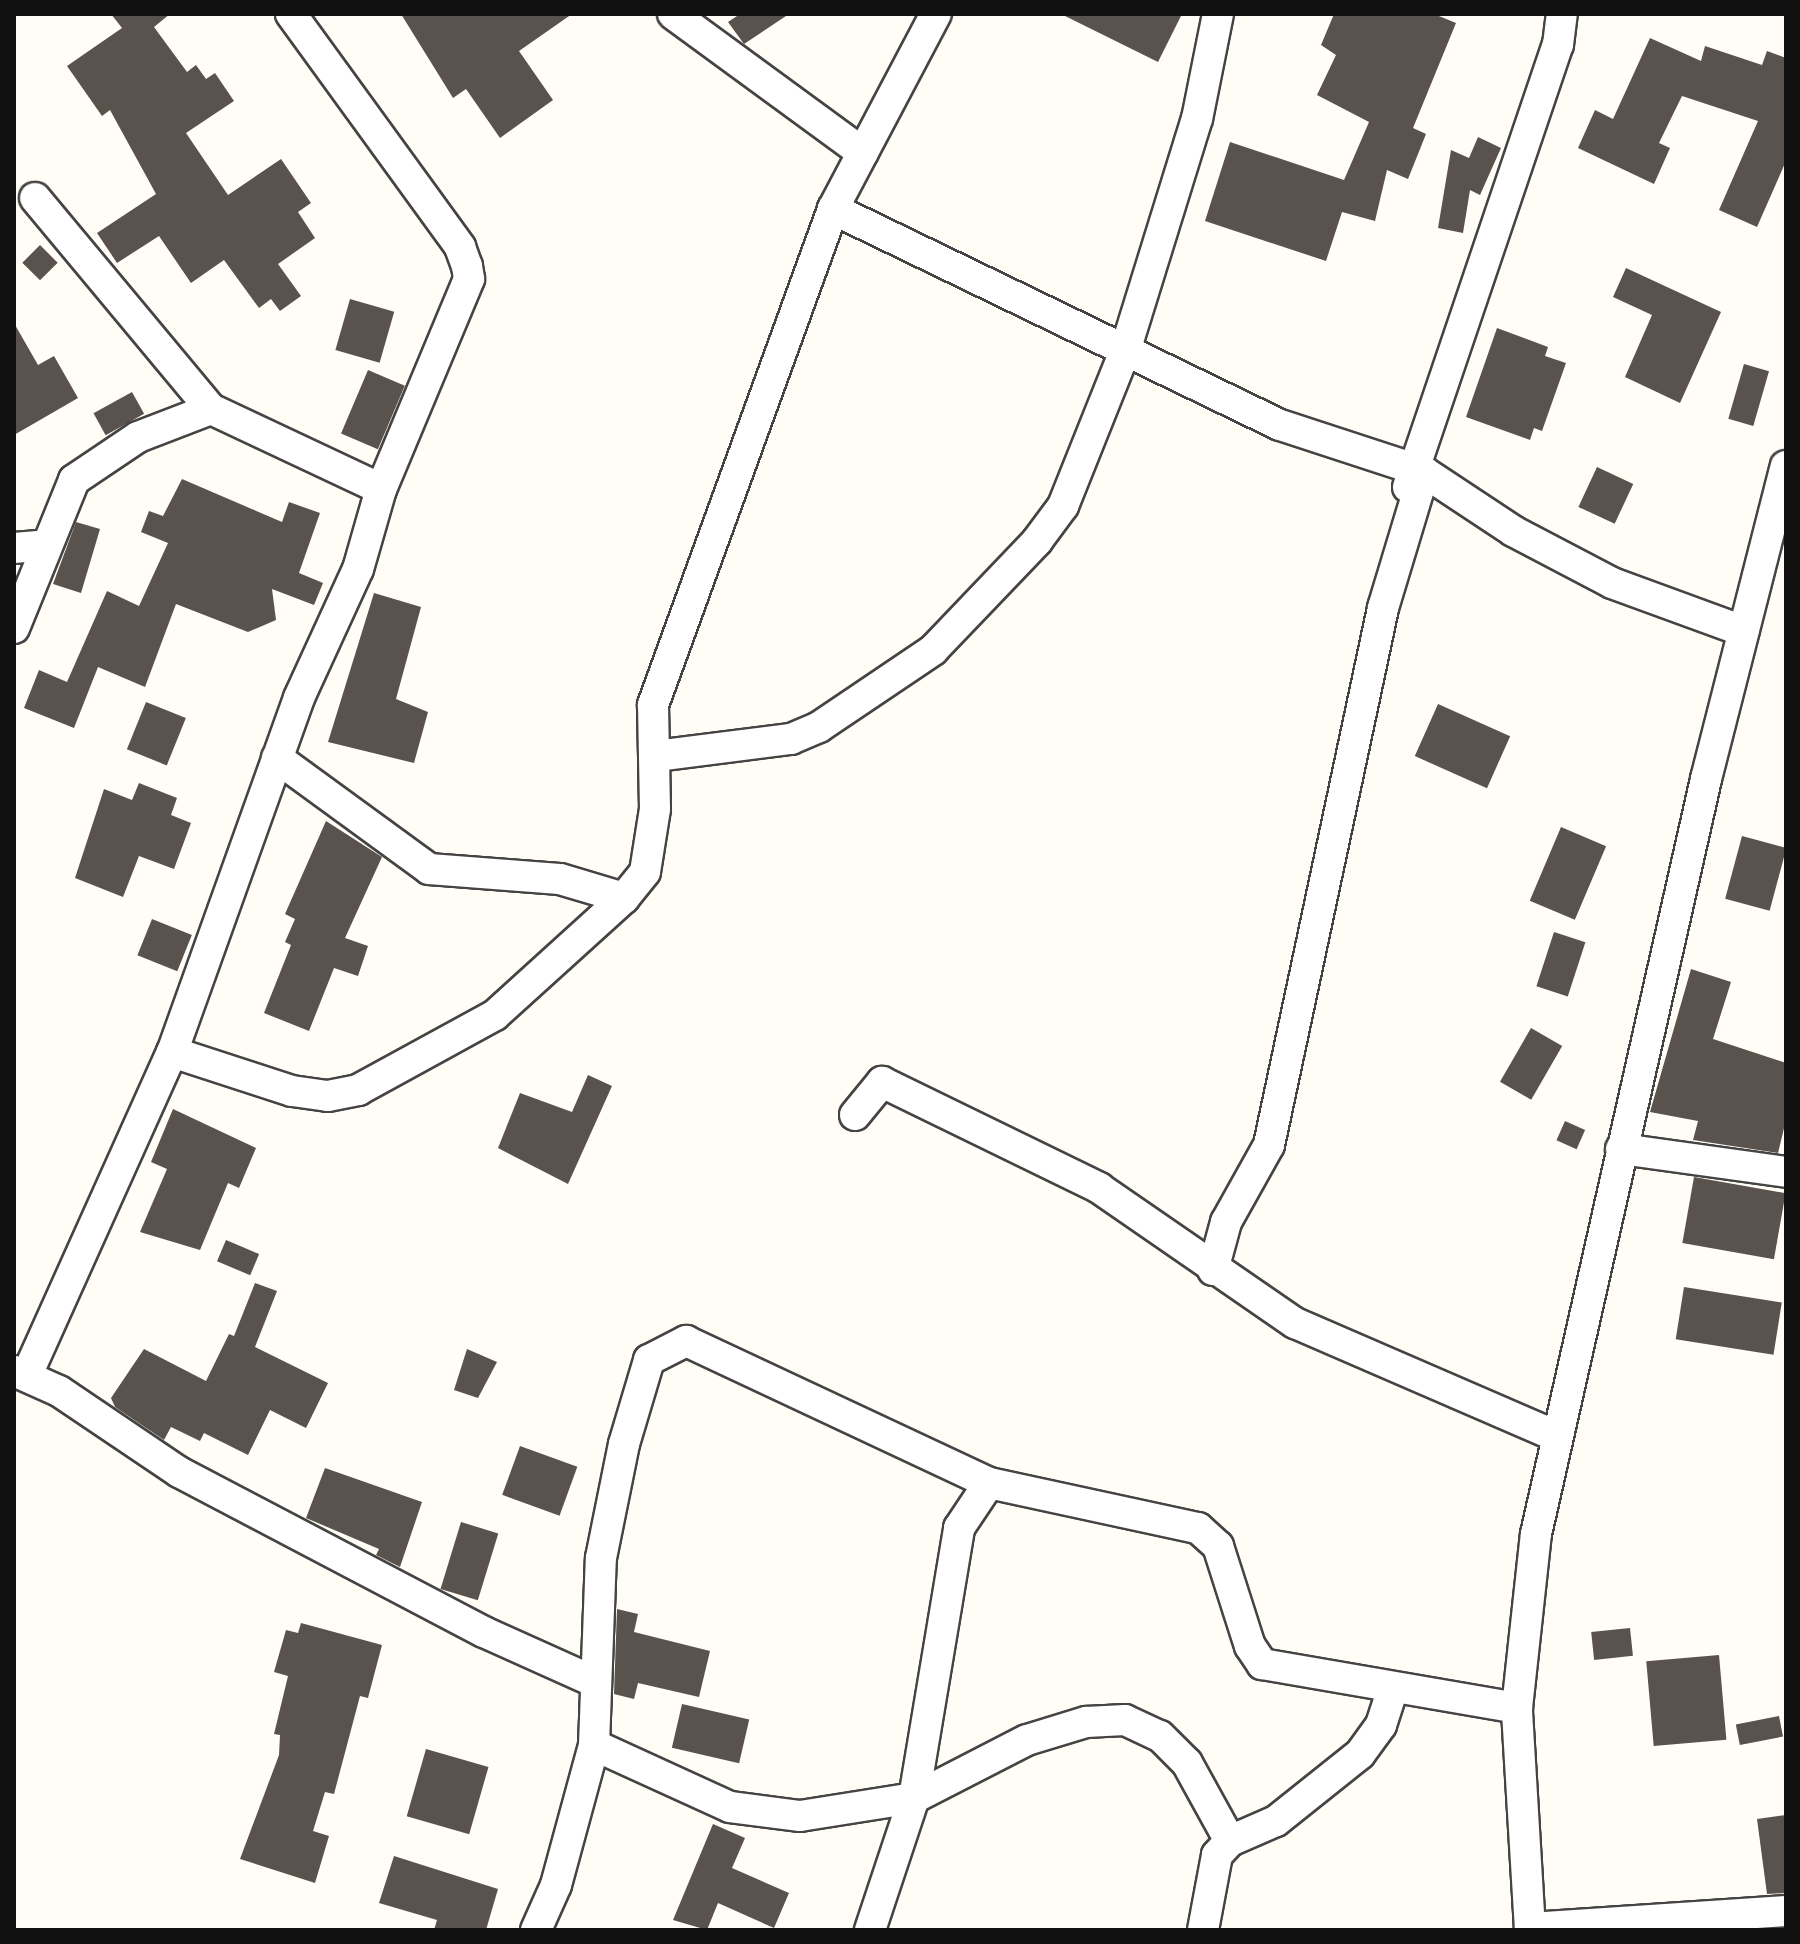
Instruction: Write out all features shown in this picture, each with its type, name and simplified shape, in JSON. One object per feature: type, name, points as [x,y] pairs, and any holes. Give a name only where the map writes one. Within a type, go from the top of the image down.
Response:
[{"type":"street","points":[[291,14],[460,247],[469,279],[381,489],[358,569],[277,758],[172,1052],[20,1373],[179,1472],[484,1632],[593,1681]]},
{"type":"street","points":[[673,14],[863,153]]},
{"type":"street","points":[[172,1052],[292,1091],[328,1096],[358,1090],[495,1015],[624,898],[645,872],[656,756],[653,705],[833,209],[936,14]]},
{"type":"street","points":[[656,756],[791,739],[933,650],[1063,506],[1125,351],[1197,119],[1218,14]]},
{"type":"street","points":[[1405,504],[1558,45],[1562,14]]},
{"type":"street","points":[[35,198],[211,409],[381,489]]},
{"type":"street","points":[[833,209],[1280,425],[1418,470],[1513,531],[1612,583],[1743,631]]},
{"type":"street","points":[[14,628],[74,480],[138,437],[211,409]]},
{"type":"street","points":[[1786,466],[1743,631],[1554,1435],[1517,1708],[1530,1929],[1786,1911]]},
{"type":"street","points":[[1213,1270],[1226,1222],[1269,1145],[1383,608],[1418,470]]},
{"type":"street","points":[[14,548],[47,545]]},
{"type":"street","points":[[277,758],[429,869],[560,879],[624,898]]},
{"type":"street","points":[[855,1115],[882,1082],[1099,1188],[1213,1270],[1295,1323],[1554,1435]]},
{"type":"street","points":[[1621,1149],[1786,1172]]},
{"type":"street","points":[[536,1930],[556,1885],[594,1745],[593,1681],[601,1558],[624,1444],[649,1360],[669,1346],[703,1345],[989,1483],[1198,1528],[1218,1546],[1250,1646],[1262,1664],[1517,1708]]},
{"type":"street","points":[[870,1930],[914,1798],[959,1528],[989,1483]]},
{"type":"street","points":[[1203,1930],[1210,1871],[1230,1841],[1276,1821],[1360,1754],[1381,1725],[1393,1688]]},
{"type":"street","points":[[594,1745],[730,1807],[764,1814],[800,1816],[914,1798],[1027,1740],[1086,1722],[1125,1720],[1160,1736],[1187,1763],[1230,1841]]},
{"type":"building","points":[[111,14],[170,14],[154,27],[187,72],[196,65],[206,79],[215,73],[234,101],[186,133],[228,195],[281,159],[311,203],[298,212],[315,238],[278,264],[301,296],[280,311],[271,299],[259,308],[224,260],[191,283],[159,236],[117,263],[97,233],[156,194],[110,110],[102,116],[67,66],[122,28]]},
{"type":"building","points":[[401,14],[572,14],[519,51],[553,100],[500,138],[466,89],[453,98]]},
{"type":"building","points":[[740,14],[789,14],[744,44],[728,22]]},
{"type":"building","points":[[1061,14],[1182,14],[1158,62]]},
{"type":"building","points":[[1334,14],[1434,14],[1456,23],[1413,128],[1426,134],[1408,179],[1387,170],[1375,221],[1342,212],[1326,261],[1205,221],[1230,142],[1344,180],[1369,122],[1317,95],[1336,55],[1321,45]]},
{"type":"building","points":[[1650,38],[1701,61],[1705,46],[1762,65],[1767,51],[1786,58],[1786,161],[1757,227],[1719,210],[1758,121],[1682,96],[1659,143],[1670,148],[1654,184],[1578,148],[1595,110],[1613,119]]},
{"type":"building","points":[[1478,137],[1501,148],[1480,195],[1470,190],[1463,233],[1438,228],[1451,150],[1469,158]]},
{"type":"building","points":[[40,245],[58,263],[40,280],[22,263]]},
{"type":"building","points":[[1626,268],[1721,312],[1680,403],[1625,377],[1652,315],[1613,297]]},
{"type":"building","points":[[350,299],[394,312],[380,363],[335,350]]},
{"type":"building","points":[[14,323],[38,365],[54,356],[78,398],[14,435]]},
{"type":"building","points":[[1497,328],[1548,347],[1545,356],[1566,363],[1542,431],[1534,428],[1530,440],[1466,417]]},
{"type":"building","points":[[1744,364],[1769,371],[1753,426],[1728,419]]},
{"type":"building","points":[[368,370],[405,386],[378,449],[341,434]]},
{"type":"building","points":[[132,392],[144,414],[106,435],[94,413]]},
{"type":"building","points":[[1597,467],[1633,484],[1615,524],[1578,507]]},
{"type":"building","points":[[182,479],[282,522],[289,502],[320,513],[299,573],[323,583],[314,605],[272,589],[276,620],[248,632],[176,604],[145,687],[98,667],[74,728],[24,708],[39,670],[67,682],[107,591],[139,606],[168,543],[141,532],[149,511],[163,516]]},
{"type":"building","points":[[76,522],[100,529],[81,593],[53,584]]},
{"type":"building","points":[[374,593],[421,607],[396,699],[428,712],[414,763],[328,742]]},
{"type":"building","points":[[146,702],[186,718],[167,765],[127,749]]},
{"type":"building","points":[[1438,704],[1510,736],[1487,788],[1415,756]]},
{"type":"building","points":[[139,783],[177,798],[171,815],[191,823],[174,869],[139,856],[123,897],[75,878],[104,789],[132,800]]},
{"type":"building","points":[[326,821],[382,857],[345,938],[368,946],[358,976],[334,968],[309,1031],[264,1013],[291,945],[285,942],[295,919],[285,914]]},
{"type":"building","points":[[1561,827],[1606,846],[1575,920],[1530,901]]},
{"type":"building","points":[[1742,836],[1786,848],[1770,911],[1725,899]]},
{"type":"building","points":[[152,919],[192,935],[177,971],[137,955]]},
{"type":"building","points":[[1554,932],[1585,942],[1568,996],[1536,986]]},
{"type":"building","points":[[1691,969],[1731,982],[1713,1039],[1786,1063],[1786,1120],[1778,1153],[1693,1140],[1698,1121],[1650,1112]]},
{"type":"building","points":[[1531,1028],[1562,1046],[1531,1100],[1500,1082]]},
{"type":"building","points":[[588,1075],[612,1086],[568,1184],[498,1148],[520,1093],[572,1112]]},
{"type":"building","points":[[173,1109],[256,1148],[239,1188],[228,1183],[200,1250],[140,1232],[167,1169],[151,1162]]},
{"type":"building","points":[[1565,1121],[1585,1130],[1577,1149],[1556,1140]]},
{"type":"building","points":[[1694,1177],[1786,1193],[1774,1259],[1682,1243]]},
{"type":"building","points":[[226,1240],[259,1254],[250,1275],[217,1261]]},
{"type":"building","points":[[255,1283],[277,1291],[255,1347],[328,1383],[306,1428],[270,1410],[248,1455],[204,1433],[200,1441],[171,1427],[164,1440],[115,1407],[111,1398],[144,1349],[206,1381],[229,1334],[234,1336]]},
{"type":"building","points":[[1684,1287],[1782,1302],[1773,1355],[1676,1339]]},
{"type":"building","points":[[467,1349],[497,1362],[478,1398],[454,1390]]},
{"type":"building","points":[[520,1446],[577,1467],[560,1516],[502,1495]]},
{"type":"building","points":[[325,1468],[422,1502],[400,1567],[376,1555],[379,1549],[306,1518]]},
{"type":"building","points":[[461,1522],[498,1533],[478,1600],[441,1589]]},
{"type":"building","points":[[617,1609],[638,1614],[634,1632],[710,1651],[699,1697],[638,1683],[634,1699],[614,1694]]},
{"type":"building","points":[[301,1623],[382,1645],[368,1698],[360,1696],[334,1794],[325,1792],[313,1831],[329,1836],[315,1883],[240,1859],[279,1755],[280,1735],[274,1734],[288,1676],[274,1672],[286,1630],[298,1633]]},
{"type":"building","points":[[1630,1628],[1633,1656],[1594,1660],[1591,1632]]},
{"type":"building","points":[[1719,1655],[1726,1740],[1654,1746],[1646,1661]]},
{"type":"building","points":[[682,1704],[749,1720],[739,1763],[672,1748]]},
{"type":"building","points":[[1779,1716],[1783,1737],[1740,1745],[1736,1724]]},
{"type":"building","points":[[426,1749],[488,1767],[469,1834],[407,1816]]},
{"type":"building","points":[[1786,1815],[1786,1893],[1767,1894],[1757,1819]]},
{"type":"building","points":[[713,1824],[745,1838],[732,1868],[789,1893],[774,1928],[718,1903],[707,1930],[673,1920]]},
{"type":"building","points":[[394,1856],[498,1889],[486,1930],[434,1930],[437,1920],[379,1903]]}]
